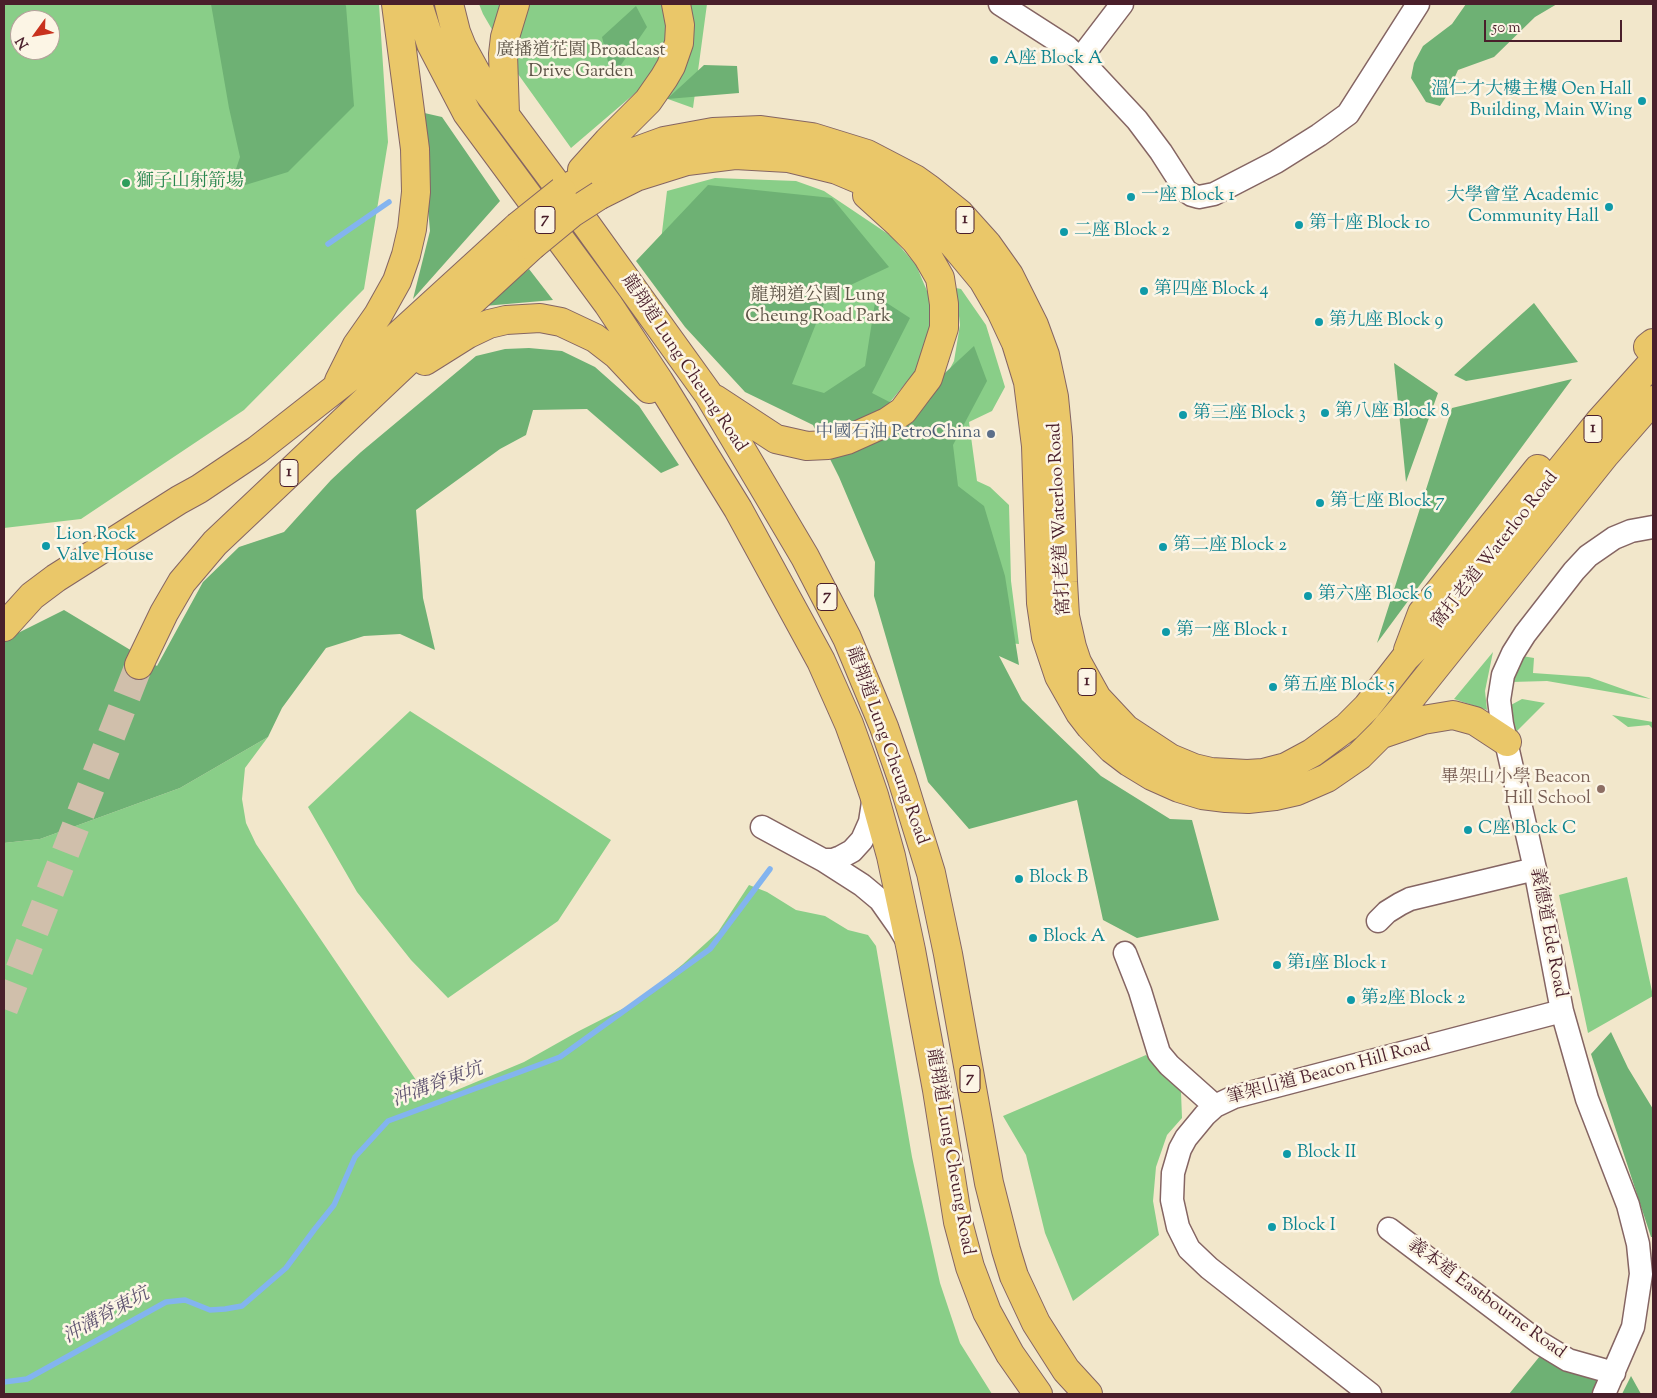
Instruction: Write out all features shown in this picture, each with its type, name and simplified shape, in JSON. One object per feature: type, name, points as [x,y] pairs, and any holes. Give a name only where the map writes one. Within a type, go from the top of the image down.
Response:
[{"type":"highway","points":[[337,387],[357,345],[378,315],[397,280],[406,255],[412,229],[416,192],[415,150],[396,4]]},
{"type":"highway","name":"龍翔道 Lung Cheung Road","points":[[418,4],[431,44],[467,113],[608,304],[684,419],[742,516],[821,661],[854,738],[874,795],[891,856],[937,1090],[958,1222],[970,1266],[987,1312],[1010,1354],[1038,1394]]},
{"type":"highway","name":"龍翔道 Lung Cheung Road","points":[[449,4],[462,47],[484,87],[709,395],[824,592],[847,638],[884,727],[920,835],[939,906],[989,1183],[1006,1250],[1017,1284],[1036,1323],[1066,1370],[1088,1394]]},
{"type":"highway","points":[[505,114],[503,59],[505,37],[515,4]]},
{"type":"highway","name":"窩打老道 Waterloo Road","points":[[451,304],[524,237],[562,191],[604,158],[618,131],[648,101],[671,66],[679,44],[680,17],[676,4]]},
{"type":"highway","name":"窩打老道 Waterloo Road","points":[[604,158],[664,141],[713,132],[761,130],[812,137],[867,154],[899,170],[930,189],[960,214],[993,252],[1017,290],[1041,341],[1051,377],[1058,438],[1064,601],[1068,632],[1077,662],[1087,682],[1108,711],[1126,729],[1161,753],[1186,765],[1220,772],[1256,774],[1286,767],[1312,753],[1348,727],[1367,707],[1406,657],[1546,508],[1611,448],[1653,400]]},
{"type":"highway","name":"窩打老道 Waterloo Road","points":[[524,237],[610,189],[636,177],[687,161],[736,155],[788,158],[837,170],[882,189],[938,228],[954,244],[983,280],[1009,326],[1023,362],[1034,421],[1041,603],[1046,637],[1064,687],[1080,713],[1101,738],[1129,762],[1166,783],[1202,795],[1226,798],[1248,799],[1285,794],[1315,784],[1348,764],[1381,734],[1402,709],[1546,508],[1600,422],[1652,351]]},
{"type":"highway","points":[[709,395],[776,439],[807,446],[828,445],[862,434],[887,422],[903,410],[928,378],[944,328],[944,304],[940,278],[928,257],[915,240],[889,214],[837,170]]},
{"type":"highway","name":"1","points":[[4,626],[32,596],[56,578],[199,489],[257,450],[368,363],[451,304]]},
{"type":"highway","name":"1","points":[[139,665],[164,613],[182,582],[209,550],[238,520],[390,378],[451,304]]},
{"type":"highway","points":[[390,378],[430,358],[468,334],[489,324],[506,320],[540,318],[561,322],[595,338],[617,355],[656,397],[684,419]]},
{"type":"highway","points":[[1406,657],[1422,613],[1588,408],[1617,377],[1652,351]]},
{"type":"highway","points":[[1402,709],[1433,692],[1448,678],[1653,422]]},
{"type":"highway","points":[[1381,734],[1423,720],[1453,715],[1475,721],[1506,742]]},
{"type":"street","points":[[1000,4],[1067,47],[1080,59],[1137,120],[1161,152],[1186,191],[1199,197],[1214,194],[1276,162],[1348,114],[1418,4]]},
{"type":"street","points":[[1080,59],[1122,4]]},
{"type":"street","name":"義德道 Ede Road","points":[[1604,1394],[1633,1327],[1641,1274],[1638,1244],[1628,1205],[1587,1099],[1562,1011],[1535,869],[1506,742],[1499,700],[1500,687],[1507,666],[1525,634],[1574,571],[1588,556],[1614,538],[1631,531],[1653,526]]},
{"type":"street","points":[[823,860],[833,860],[842,857],[852,851],[862,840],[870,822],[874,795]]},
{"type":"street","points":[[762,827],[823,860],[862,885],[880,900],[900,927],[911,950]]},
{"type":"street","points":[[1378,921],[1387,912],[1410,899],[1535,869]]},
{"type":"street","points":[[1126,953],[1159,1053],[1169,1065],[1215,1106]]},
{"type":"street","name":"筆架山道 Beacon Hill Road","points":[[1370,1394],[1209,1268],[1189,1250],[1182,1238],[1173,1212],[1172,1200],[1173,1173],[1186,1138],[1215,1106],[1244,1094],[1562,1011]]},
{"type":"street","name":"義本道 Eastbourne Road","points":[[1389,1229],[1540,1343],[1568,1360],[1614,1373]]},
{"type":"green space","points":[[4,4],[379,4],[388,142],[364,289],[244,410],[81,519],[4,528]]},
{"type":"green space","points":[[211,4],[345,4],[346,6],[354,106],[288,172],[229,190],[240,157],[229,108]]},
{"type":"green space","name":"廣播道花園 Broadcast Drive Garden","points":[[479,4],[707,4],[693,108],[640,89],[571,148],[518,74]]},
{"type":"green space","points":[[1466,4],[1557,4],[1535,17],[1494,57],[1458,70],[1440,106],[1426,102],[1411,78],[1414,63],[1423,46],[1452,24]]},
{"type":"green space","points":[[636,6],[647,27],[612,78],[602,37]]},
{"type":"green space","points":[[704,65],[737,66],[739,93],[667,99]]},
{"type":"green space","points":[[420,112],[442,117],[500,201],[413,299],[430,231]]},
{"type":"green space","name":"龍翔道公園 Lung Cheung Road Park","points":[[715,178],[796,181],[824,191],[891,236],[916,265],[930,298],[929,337],[915,372],[890,402],[861,416],[822,418],[659,257],[667,191]]},
{"type":"green space","points":[[708,185],[832,198],[889,267],[827,296],[792,384],[824,393],[865,366],[876,296],[910,318],[872,393],[905,410],[974,346],[987,381],[953,445],[958,486],[984,506],[1005,576],[1019,665],[999,656],[1022,700],[1101,776],[1170,819],[1192,820],[1219,920],[1137,938],[1103,920],[1077,800],[969,829],[928,782],[874,596],[875,562],[839,477],[813,425],[745,392],[685,327],[636,261]]},
{"type":"green space","points":[[529,269],[553,300],[484,306]]},
{"type":"green space","points":[[956,288],[961,289],[986,325],[1005,387],[992,411],[969,422],[977,481],[990,487],[1009,505],[1011,581],[1019,644],[1008,643],[850,453],[938,391],[954,361],[960,325]]},
{"type":"green space","points":[[1534,303],[1578,362],[1466,381],[1454,375]]},
{"type":"green space","points":[[529,348],[562,351],[595,367],[639,406],[679,465],[661,473],[587,409],[533,410],[526,435],[500,449],[416,510],[423,598],[435,650],[400,634],[364,636],[326,648],[282,708],[268,737],[180,788],[40,839],[4,843],[4,640],[64,610],[157,666],[203,582],[239,547],[284,532],[331,480],[361,452],[476,356],[505,349]]},
{"type":"green space","points":[[1394,363],[1438,393],[1406,482]]},
{"type":"green space","points":[[1572,379],[1377,643],[1452,408]]},
{"type":"green space","points":[[1493,652],[1485,691],[1487,710],[1454,699]]},
{"type":"green space","points":[[1522,656],[1534,658],[1533,673],[1589,677],[1651,699],[1547,681],[1511,682]]},
{"type":"green space","points":[[1522,699],[1545,703],[1515,733],[1509,706]]},
{"type":"green space","points":[[410,711],[611,840],[558,921],[448,998],[411,960],[357,892],[308,807]]},
{"type":"green space","points":[[1612,715],[1653,722],[1653,729],[1649,725],[1628,727]]},
{"type":"green space","points":[[268,737],[245,768],[242,799],[246,823],[256,844],[416,1080],[452,1092],[524,1062],[636,1002],[683,964],[718,932],[749,885],[767,892],[796,910],[825,916],[848,930],[868,935],[876,946],[912,1157],[940,1283],[960,1343],[992,1394],[4,1394],[4,843],[40,839],[180,788]]},
{"type":"green space","points":[[1627,877],[1653,996],[1588,1033],[1559,895]]},
{"type":"green space","points":[[1611,1032],[1628,1068],[1653,1109],[1653,1237],[1651,1237],[1591,1054]]},
{"type":"green space","points":[[1146,1055],[1181,1092],[1182,1118],[1167,1135],[1156,1167],[1153,1201],[1159,1235],[1073,1301],[1045,1233],[1026,1155],[1003,1116]]},
{"type":"green space","points":[[1540,1356],[1605,1378],[1596,1394],[1509,1394]]},
{"type":"green space","points":[[1631,1376],[1641,1394],[1622,1394]]},
{"type":"waterway","points":[[328,244],[389,202]]},
{"type":"waterway","name":"沖溝脊東坑","points":[[4,1382],[27,1379],[166,1302],[185,1300],[210,1310],[242,1306],[286,1268],[334,1205],[355,1157],[388,1121],[560,1057],[710,949],[770,869]]},
{"type":"tunnel","points":[[4,1009],[139,665]]},
{"type":"place","name":"A座 Block A","points":[[994,60]]},
{"type":"place","name":"溫仁才大樓主樓 Oen Hall Building, Main Wing","points":[[1642,101]]},
{"type":"place","name":"獅子山射箭場","points":[[126,183]]},
{"type":"place","name":"一座 Block 1","points":[[1131,197]]},
{"type":"place","name":"大學會堂 Academic Community Hall","points":[[1609,207]]},
{"type":"place","name":"第十座 Block 10","points":[[1299,225]]},
{"type":"place","name":"二座 Block 2","points":[[1064,232]]},
{"type":"place","name":"第四座 Block 4","points":[[1144,291]]},
{"type":"place","name":"第九座 Block 9","points":[[1319,322]]},
{"type":"place","name":"第八座 Block 8","points":[[1325,413]]},
{"type":"place","name":"第三座 Block 3","points":[[1183,415]]},
{"type":"place","name":"中國石油 PetroChina","points":[[991,434]]},
{"type":"place","name":"第七座 Block 7","points":[[1320,503]]},
{"type":"place","name":"Lion Rock Valve House","points":[[46,546]]},
{"type":"place","name":"第二座 Block 2","points":[[1163,547]]},
{"type":"place","name":"第六座 Block 6","points":[[1308,596]]},
{"type":"place","name":"第一座 Block 1","points":[[1166,632]]},
{"type":"place","name":"第五座 Block 5","points":[[1273,687]]},
{"type":"place","name":"畢架山小學 Beacon Hill School","points":[[1601,789]]},
{"type":"place","name":"C座 Block C","points":[[1468,830]]},
{"type":"place","name":"Block B","points":[[1019,879]]},
{"type":"place","name":"Block A","points":[[1033,938]]},
{"type":"place","name":"第1座 Block 1","points":[[1277,965]]},
{"type":"place","name":"第2座 Block 2","points":[[1351,1000]]},
{"type":"place","name":"Block II","points":[[1287,1154]]},
{"type":"place","name":"Block I","points":[[1272,1227]]}]
